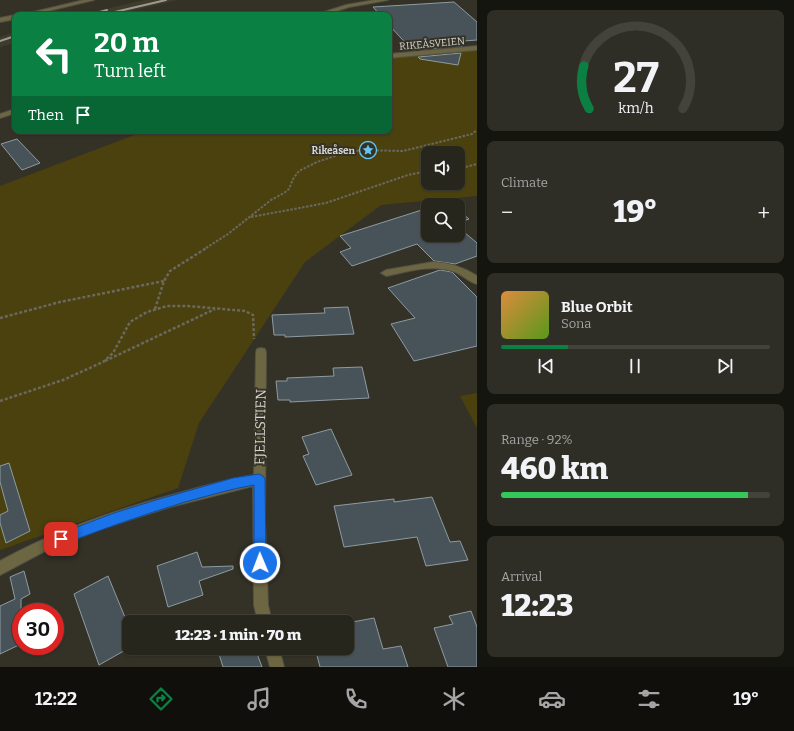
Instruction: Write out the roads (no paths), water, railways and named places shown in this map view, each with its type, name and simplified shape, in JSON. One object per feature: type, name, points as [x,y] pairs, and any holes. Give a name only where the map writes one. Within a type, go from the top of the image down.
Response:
[{"type":"street","points":[[37,12],[91,0]]},
{"type":"street","points":[[328,12],[348,6],[385,0]]},
{"type":"street","points":[[0,20],[12,18]]},
{"type":"street","name":"RIKEÅSVEIEN","points":[[392,56],[477,48]]},
{"type":"street","points":[[0,116],[12,112]]},
{"type":"street","points":[[386,273],[432,264],[447,265],[467,272],[477,280]]},
{"type":"street","name":"FJELLSTIEN","points":[[261,352],[259,479],[261,605],[263,615]]},
{"type":"street","points":[[0,568],[21,556],[114,519],[233,483],[259,479]]},
{"type":"street","points":[[274,655],[277,667]]},
{"type":"railway","points":[[115,12],[166,0]]},
{"type":"railway","points":[[100,12],[107,10]]},
{"type":"railway","points":[[0,41],[12,37]]},
{"type":"place","name":"Rikeåsen","points":[[368,150]]}]
